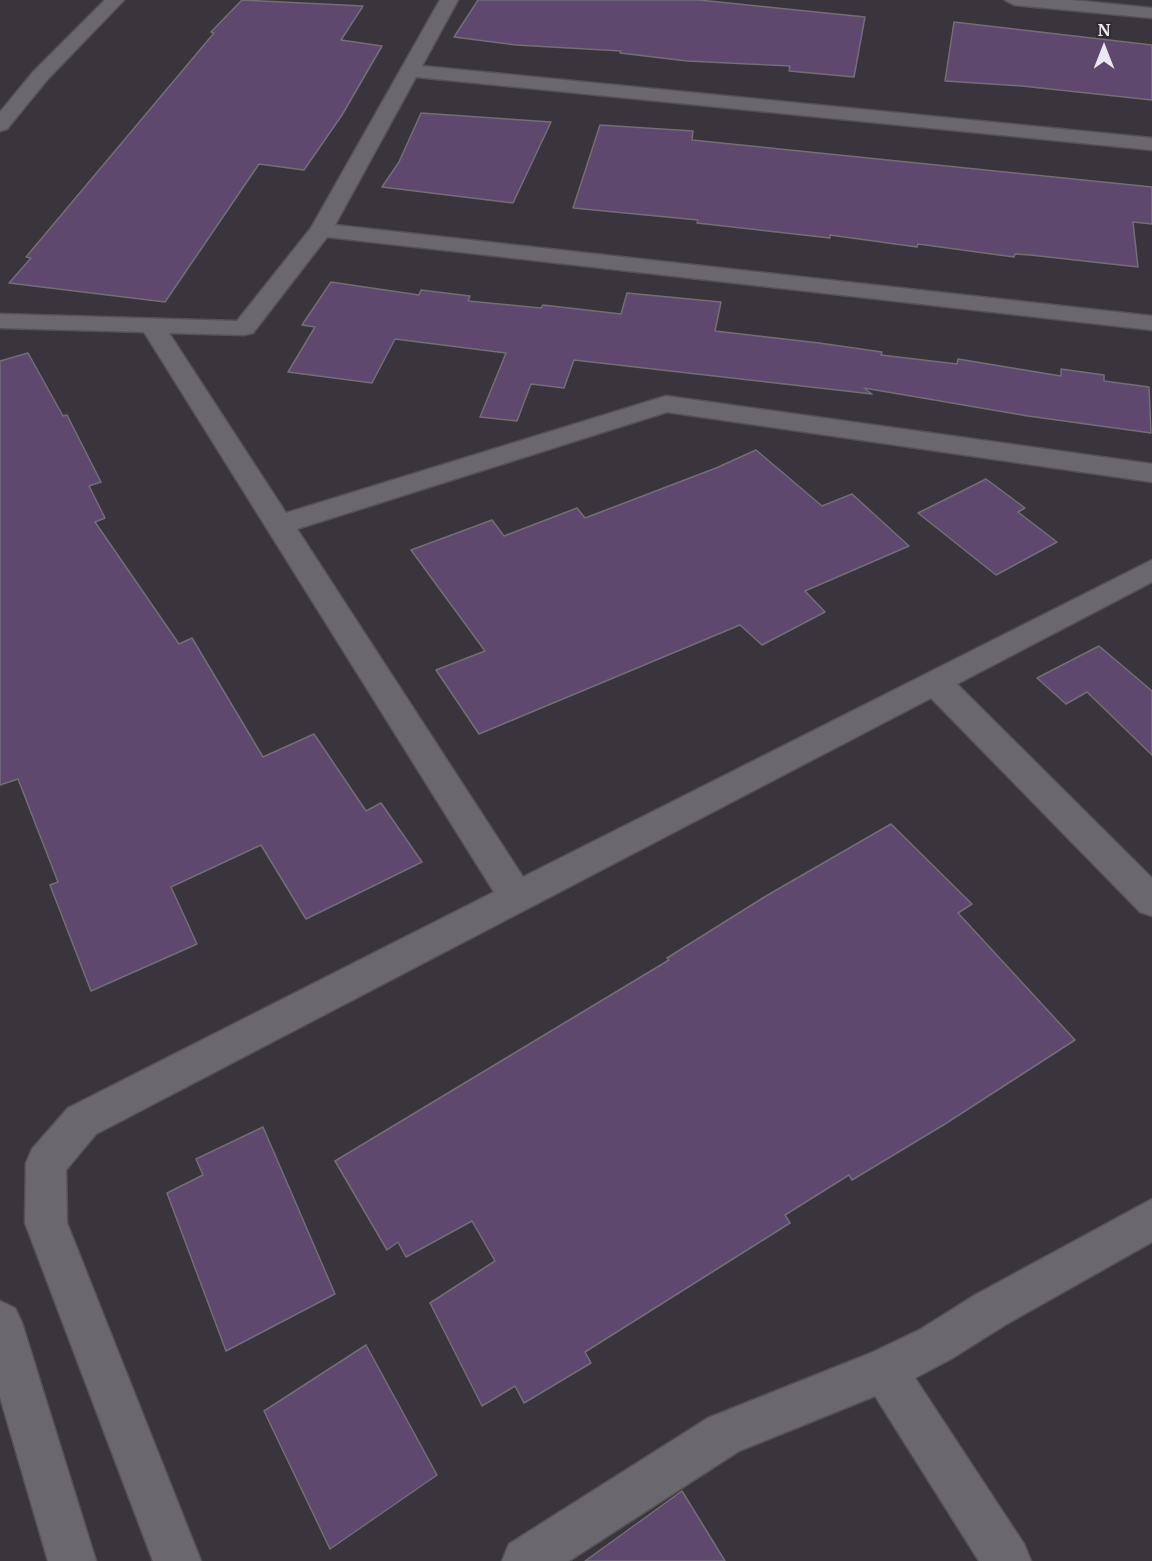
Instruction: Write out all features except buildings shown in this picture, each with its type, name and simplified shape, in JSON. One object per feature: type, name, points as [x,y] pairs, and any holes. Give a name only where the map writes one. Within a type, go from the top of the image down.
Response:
[{"type":"street","points":[[0,125],[40,76],[116,0]]},
{"type":"street","points":[[0,321],[244,328],[321,230],[449,0]]},
{"type":"street","points":[[1014,0],[1152,13]]},
{"type":"street","points":[[410,71],[1152,144]]},
{"type":"street","points":[[321,230],[1152,323]]},
{"type":"street","points":[[153,327],[516,896]]},
{"type":"street","points":[[280,525],[666,404],[1152,473]]},
{"type":"street","points":[[177,1561],[46,1223],[46,1163],[82,1121],[1152,570]]},
{"type":"street","points":[[935,682],[1152,901]]},
{"type":"street","points":[[526,1561],[724,1434],[884,1370],[936,1344],[990,1310],[1152,1219]]},
{"type":"street","points":[[0,1323],[72,1561]]},
{"type":"street","points":[[884,1370],[1007,1561]]}]
